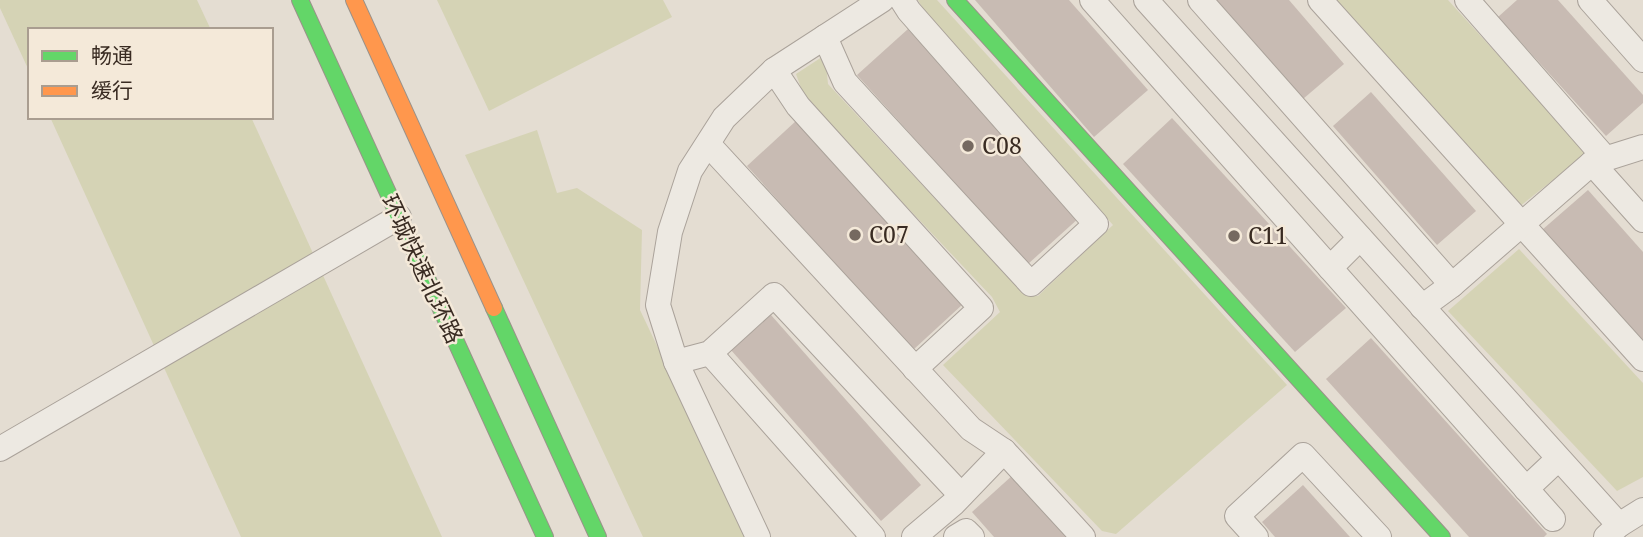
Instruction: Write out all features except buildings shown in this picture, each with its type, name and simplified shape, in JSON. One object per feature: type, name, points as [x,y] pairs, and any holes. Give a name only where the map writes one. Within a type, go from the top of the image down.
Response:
[{"type":"main road","name":"环城快速北环路","points":[[300,0],[545,537]]},
{"type":"main road","points":[[354,0],[598,537]]},
{"type":"main road","points":[[955,0],[1442,537]]},
{"type":"street","points":[[758,537],[676,362],[658,305],[670,232],[690,171],[724,118],[774,70],[882,0]]},
{"type":"street","points":[[825,37],[845,82],[1031,284],[1097,224],[902,0]]},
{"type":"street","points":[[1091,0],[1553,519]]},
{"type":"street","points":[[1146,0],[1558,458],[1612,531],[1643,510]]},
{"type":"street","points":[[1200,0],[1452,285]]},
{"type":"street","points":[[1320,0],[1643,359]]},
{"type":"street","points":[[1467,0],[1599,161],[1643,220]]},
{"type":"street","points":[[1590,0],[1643,60]]},
{"type":"street","points":[[1133,47],[1164,20]]},
{"type":"street","points":[[774,70],[798,106],[981,308],[915,369]]},
{"type":"street","points":[[708,144],[971,429],[1004,451],[1083,537]]},
{"type":"street","points":[[1422,307],[1452,285],[1520,224],[1599,161],[1643,147]]},
{"type":"street","points":[[0,449],[399,217]]},
{"type":"street","points":[[1330,268],[1360,238]]},
{"type":"street","points":[[676,362],[710,353],[774,295],[961,495]]},
{"type":"street","points":[[710,353],[873,537]]},
{"type":"street","points":[[914,537],[961,495],[1004,451]]},
{"type":"street","points":[[1256,537],[1237,516],[1303,455],[1379,537]]},
{"type":"street","points":[[1526,489],[1558,458]]},
{"type":"street","points":[[956,537],[966,531],[972,537]]},
{"type":"shaded area","points":[[0,0],[197,0],[210,28],[28,28],[28,69],[0,8]]},
{"type":"shaded area","points":[[437,0],[663,0],[672,17],[489,111]]},
{"type":"shaded area","points":[[918,0],[937,0],[1287,385],[1116,534],[1102,531],[943,365],[1000,312],[992,297],[805,99],[796,74],[825,55],[828,84],[1025,295],[1038,296],[1113,225],[927,16]]},
{"type":"shaded area","points":[[1336,0],[1448,0],[1587,153],[1519,207]]},
{"type":"shaded area","points":[[51,119],[252,119],[442,537],[241,537]]},
{"type":"shaded area","points":[[537,130],[557,193],[577,188],[642,230],[640,310],[748,537],[643,537],[465,155]]},
{"type":"shaded area","points":[[1519,249],[1643,383],[1643,477],[1617,491],[1448,311]]},
{"type":"traffic: fast","points":[[300,0],[545,537]]},
{"type":"traffic: fast","points":[[955,0],[1442,537]]},
{"type":"traffic: fast","points":[[494,308],[598,537]]},
{"type":"traffic: slow","points":[[354,0],[494,308]]},
{"type":"place","name":"C08","points":[[968,146]]},
{"type":"place","name":"C07","points":[[855,235]]},
{"type":"place","name":"C11","points":[[1234,236]]}]
